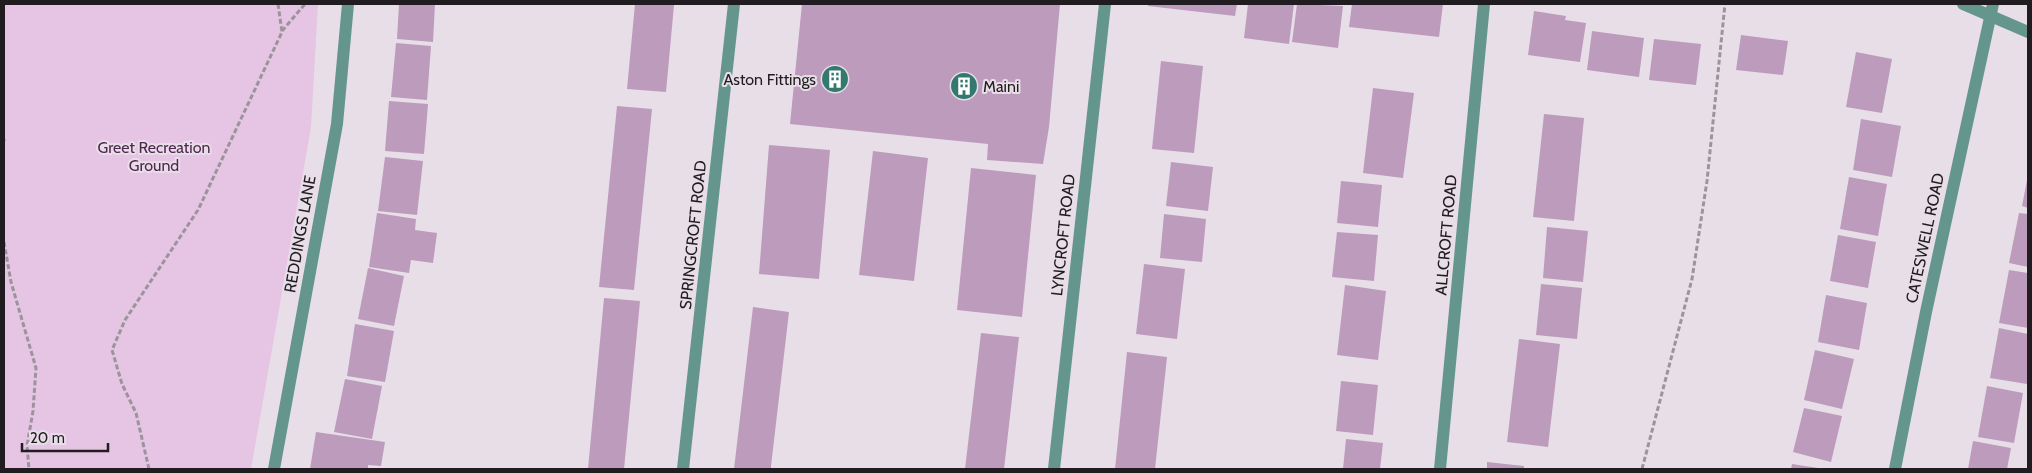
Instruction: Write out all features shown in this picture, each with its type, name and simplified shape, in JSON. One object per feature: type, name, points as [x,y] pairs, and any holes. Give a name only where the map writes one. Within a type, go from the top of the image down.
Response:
[{"type":"street","name":"REDDINGS LANE","points":[[274,469],[337,124],[348,4]]},
{"type":"street","name":"SPRINGCROFT ROAD","points":[[683,469],[734,4]]},
{"type":"street","name":"LYNCROFT ROAD","points":[[1054,469],[1105,4]]},
{"type":"street","name":"ALLCROFT ROAD","points":[[1440,469],[1484,4]]},
{"type":"street","points":[[1962,4],[1991,9],[2028,32]]},
{"type":"street","name":"CATESWELL ROAD","points":[[1895,469],[1991,9]]},
{"type":"path","points":[[278,4],[282,32]]},
{"type":"path","points":[[149,469],[136,413],[122,384],[112,350],[125,320],[198,210],[282,32],[305,4]]},
{"type":"path","points":[[1642,469],[1692,280],[1707,181],[1725,4]]},
{"type":"path","points":[[4,242],[11,282],[36,368],[33,411],[27,446],[29,469]]},
{"type":"green space","name":"Greet Recreation Ground","points":[[4,4],[318,4],[311,127],[251,469],[4,469]]},
{"type":"building","points":[[399,4],[435,4],[433,42],[397,39]]},
{"type":"building","points":[[635,4],[674,5],[666,92],[627,89]]},
{"type":"building","points":[[802,4],[1060,4],[1049,127],[1043,164],[987,160],[988,144],[790,124]]},
{"type":"building","points":[[1148,4],[1237,4],[1235,16],[1148,6]]},
{"type":"building","points":[[1248,4],[1294,4],[1289,44],[1244,38]]},
{"type":"building","points":[[1297,4],[1343,6],[1338,48],[1292,42]]},
{"type":"building","points":[[1352,4],[1443,4],[1439,37],[1349,27]]},
{"type":"building","points":[[1534,11],[1566,16],[1565,20],[1586,23],[1580,62],[1528,55]]},
{"type":"building","points":[[1592,31],[1644,38],[1639,77],[1587,70]]},
{"type":"building","points":[[1741,35],[1788,41],[1783,75],[1736,70]]},
{"type":"building","points":[[1654,39],[1701,44],[1696,85],[1649,80]]},
{"type":"building","points":[[396,43],[431,46],[427,100],[391,97]]},
{"type":"building","points":[[1856,52],[1892,59],[1882,113],[1846,107]]},
{"type":"building","points":[[1161,61],[1203,66],[1194,153],[1152,149]]},
{"type":"building","points":[[1373,88],[1414,93],[1403,178],[1363,173]]},
{"type":"building","points":[[389,101],[428,104],[424,154],[385,151]]},
{"type":"building","points":[[617,106],[652,109],[634,290],[599,287]]},
{"type":"building","points":[[1544,114],[1584,118],[1574,221],[1533,217]]},
{"type":"building","points":[[1861,119],[1901,126],[1892,177],[1853,170]]},
{"type":"building","points":[[769,145],[830,150],[819,279],[759,274]]},
{"type":"building","points":[[873,151],[928,158],[914,281],[859,275]]},
{"type":"building","points":[[385,157],[423,161],[417,215],[378,211]]},
{"type":"building","points":[[1171,162],[1213,167],[1208,211],[1166,206]]},
{"type":"building","points":[[971,168],[1036,175],[1022,317],[957,310]]},
{"type":"building","points":[[1849,177],[1887,184],[1878,236],[1840,229]]},
{"type":"building","points":[[1341,181],[1382,185],[1378,227],[1337,223]]},
{"type":"building","points":[[2028,181],[2028,208],[2022,206]]},
{"type":"building","points":[[377,213],[416,219],[415,230],[437,233],[433,263],[411,260],[409,273],[369,267]]},
{"type":"building","points":[[2019,213],[2028,214],[2028,267],[2009,263]]},
{"type":"building","points":[[1164,214],[1206,219],[1202,262],[1160,258]]},
{"type":"building","points":[[1547,227],[1588,231],[1583,282],[1543,278]]},
{"type":"building","points":[[1337,232],[1378,235],[1374,281],[1332,277]]},
{"type":"building","points":[[1838,235],[1876,242],[1868,288],[1830,281]]},
{"type":"building","points":[[1144,264],[1185,269],[1177,339],[1136,334]]},
{"type":"building","points":[[368,268],[404,276],[394,326],[358,319]]},
{"type":"building","points":[[2009,270],[2028,273],[2028,328],[1999,323]]},
{"type":"building","points":[[1541,284],[1582,288],[1577,339],[1536,335]]},
{"type":"building","points":[[1345,285],[1386,291],[1378,360],[1337,355]]},
{"type":"building","points":[[1826,295],[1867,303],[1859,350],[1818,342]]},
{"type":"building","points":[[604,298],[640,301],[624,469],[588,469]]},
{"type":"building","points":[[753,307],[789,312],[771,469],[734,469]]},
{"type":"building","points":[[355,324],[394,331],[385,382],[347,376]]},
{"type":"building","points":[[1999,328],[2028,334],[2027,384],[1990,378]]},
{"type":"building","points":[[981,333],[1019,337],[1004,469],[965,469]]},
{"type":"building","points":[[1519,339],[1560,344],[1548,447],[1507,442]]},
{"type":"building","points":[[1815,350],[1854,359],[1842,409],[1804,400]]},
{"type":"building","points":[[1127,352],[1167,357],[1155,469],[1115,469]]},
{"type":"building","points":[[345,379],[382,386],[372,439],[334,432]]},
{"type":"building","points":[[1341,381],[1378,385],[1373,435],[1336,431]]},
{"type":"building","points":[[1987,386],[2023,393],[2014,443],[1978,437]]},
{"type":"building","points":[[1804,408],[1842,416],[1831,462],[1793,452]]},
{"type":"building","points":[[316,432],[385,442],[381,466],[368,465],[368,469],[310,469]]},
{"type":"building","points":[[1346,439],[1383,443],[1380,469],[1343,469]]},
{"type":"building","points":[[1973,441],[2011,448],[2007,469],[1968,469]]},
{"type":"building","points":[[1487,462],[1524,466],[1524,469],[1487,469]]},
{"type":"building","points":[[1792,464],[1818,468],[1818,469],[1791,469]]},
{"type":"place","name":"Aston Fittings","points":[[835,79]]},
{"type":"place","name":"Maini","points":[[964,86]]}]
